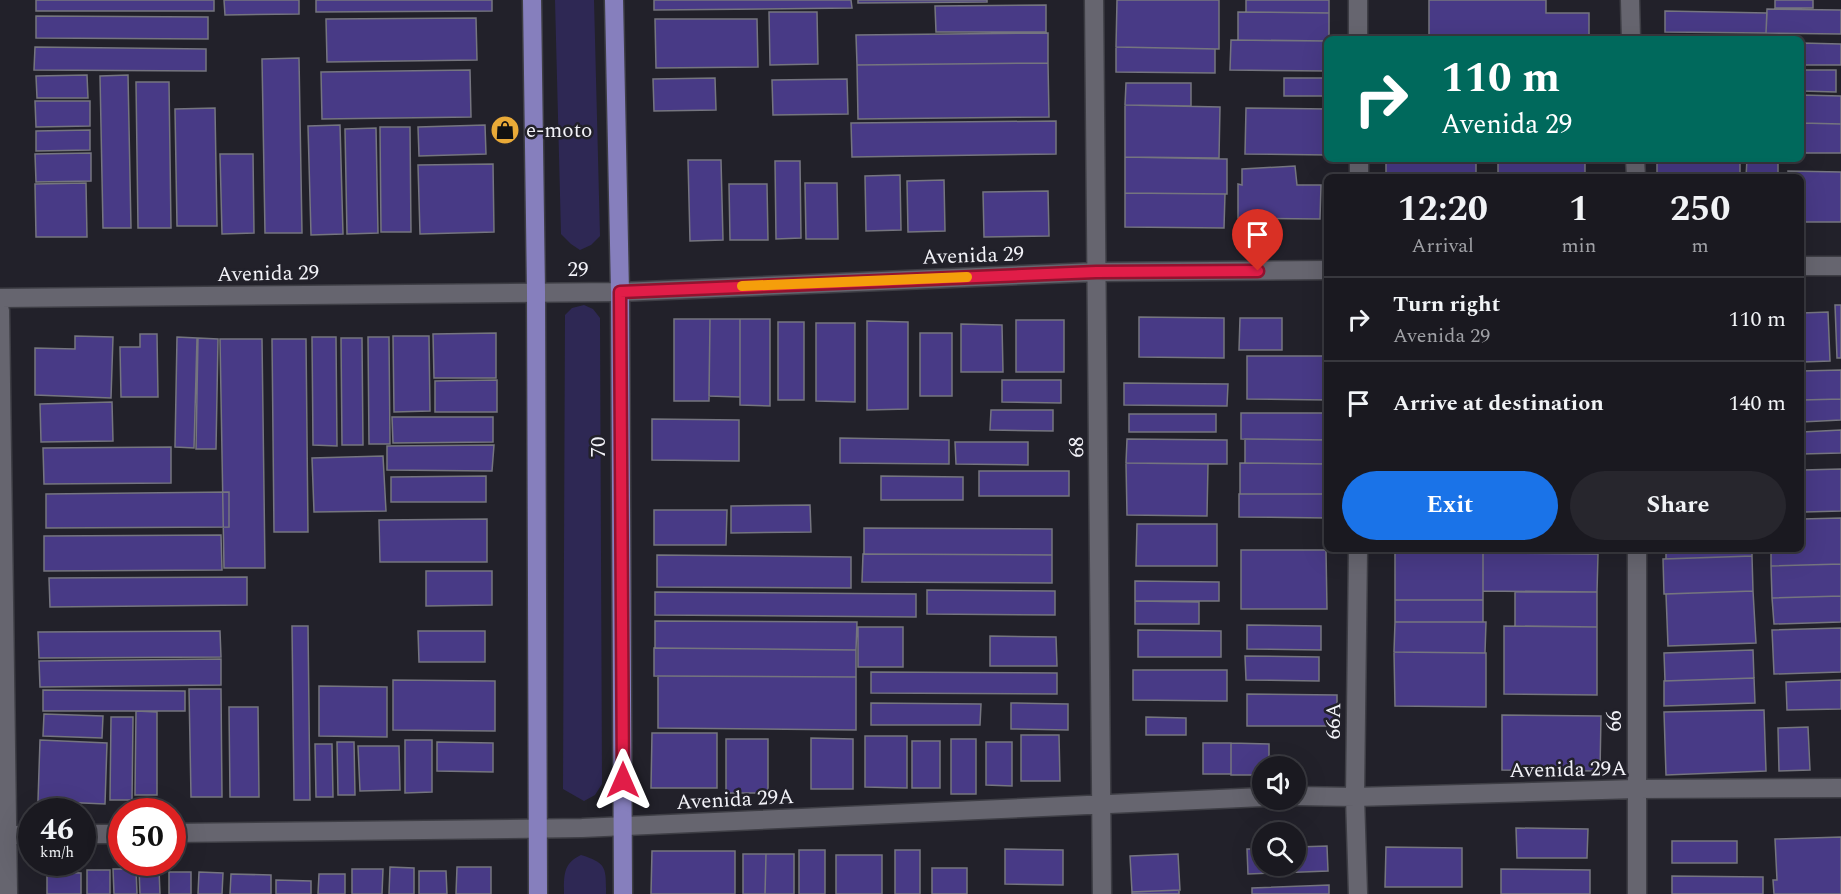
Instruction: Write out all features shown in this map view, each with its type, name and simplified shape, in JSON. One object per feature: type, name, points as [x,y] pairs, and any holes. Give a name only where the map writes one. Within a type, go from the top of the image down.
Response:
[{"type":"main road","points":[[532,0],[536,291],[538,894]]},
{"type":"main road","name":"70","points":[[614,0],[620,292],[623,894]]},
{"type":"street","name":"68","points":[[1094,0],[1102,894]]},
{"type":"street","points":[[1358,0],[1358,36]]},
{"type":"street","points":[[1630,0],[1631,36]]},
{"type":"street","points":[[1804,266],[1841,266]]},
{"type":"street","name":"Avenida 29","points":[[620,292],[1096,272],[1324,270]]},
{"type":"street","name":"29","points":[[536,291],[620,292]]},
{"type":"street","name":"Avenida 29","points":[[0,298],[536,291]]},
{"type":"street","points":[[0,309],[4,835],[8,894]]},
{"type":"street","name":"66A","points":[[1358,552],[1355,797],[1358,894]]},
{"type":"street","name":"66","points":[[1637,552],[1637,894]]},
{"type":"street","name":"Avenida 29A","points":[[1306,796],[1355,797],[1636,789],[1841,788]]},
{"type":"street","name":"Avenida 29A","points":[[186,833],[538,830],[1252,798]]},
{"type":"shaded area","points":[[555,0],[594,0],[600,236],[591,245],[580,250],[561,234]]},
{"type":"shaded area","points":[[584,305],[593,309],[600,318],[602,784],[595,795],[584,801],[563,789],[565,315],[572,308]]},
{"type":"shaded area","points":[[581,855],[596,861],[603,868],[606,878],[606,894],[564,894],[568,866]]},
{"type":"building","points":[[36,0],[214,0],[214,11],[36,11]]},
{"type":"building","points":[[224,0],[299,0],[299,14],[225,15]]},
{"type":"building","points":[[316,0],[492,0],[492,11],[316,12]]},
{"type":"building","points":[[654,0],[851,0],[852,8],[654,10]]},
{"type":"building","points":[[858,0],[987,0],[987,2],[858,3]]},
{"type":"building","points":[[1117,0],[1219,0],[1219,49],[1116,47]]},
{"type":"building","points":[[1246,0],[1329,0],[1329,13],[1246,12]]},
{"type":"building","points":[[1429,0],[1546,0],[1546,13],[1589,13],[1589,36],[1429,36]]},
{"type":"building","points":[[1775,0],[1813,0],[1813,8],[1775,8]]},
{"type":"building","points":[[1046,5],[1046,32],[936,32],[935,6]]},
{"type":"building","points":[[1767,9],[1841,10],[1841,34],[1766,33]]},
{"type":"building","points":[[1665,11],[1767,13],[1766,33],[1665,32]]},
{"type":"building","points":[[769,12],[817,12],[818,64],[770,65]]},
{"type":"building","points":[[1238,12],[1329,13],[1329,36],[1324,36],[1324,41],[1238,40]]},
{"type":"building","points":[[36,16],[208,17],[208,39],[36,38]]},
{"type":"building","points":[[476,18],[477,60],[327,62],[326,19]]},
{"type":"building","points":[[655,19],[757,19],[758,67],[656,68]]},
{"type":"building","points":[[1048,33],[1048,63],[857,65],[856,35]]},
{"type":"building","points":[[1231,40],[1324,41],[1324,71],[1230,70]]},
{"type":"building","points":[[1804,43],[1841,44],[1841,65],[1804,65]]},
{"type":"building","points":[[35,47],[206,49],[206,71],[34,70]]},
{"type":"building","points":[[1116,47],[1215,49],[1215,73],[1116,72]]},
{"type":"building","points":[[299,58],[302,233],[265,233],[262,59]]},
{"type":"building","points":[[1048,63],[1049,117],[858,119],[857,65]]},
{"type":"building","points":[[470,70],[471,117],[322,119],[321,72]]},
{"type":"building","points":[[1804,70],[1836,70],[1836,92],[1804,91]]},
{"type":"building","points":[[87,75],[88,98],[37,98],[36,76]]},
{"type":"building","points":[[128,75],[131,228],[103,228],[100,76]]},
{"type":"building","points":[[715,78],[716,110],[654,111],[653,79]]},
{"type":"building","points":[[1284,78],[1324,78],[1324,96],[1284,96]]},
{"type":"building","points":[[847,79],[848,114],[773,115],[772,80]]},
{"type":"building","points":[[136,82],[169,82],[171,228],[138,228]]},
{"type":"building","points":[[1126,83],[1191,83],[1191,106],[1125,105]]},
{"type":"building","points":[[1804,95],[1841,96],[1841,124],[1804,123]]},
{"type":"building","points":[[35,101],[90,101],[90,126],[36,127]]},
{"type":"building","points":[[1125,105],[1220,107],[1219,158],[1125,157]]},
{"type":"building","points":[[215,108],[217,226],[177,226],[175,109]]},
{"type":"building","points":[[1246,108],[1324,109],[1324,155],[1245,154]]},
{"type":"building","points":[[1056,121],[1056,154],[852,157],[851,123]]},
{"type":"building","points":[[1804,123],[1841,124],[1841,153],[1804,153]]},
{"type":"building","points":[[340,125],[343,234],[311,235],[308,126]]},
{"type":"building","points":[[485,125],[486,154],[419,156],[418,127]]},
{"type":"building","points":[[380,127],[410,127],[411,232],[381,232]]},
{"type":"building","points":[[376,128],[378,233],[347,234],[345,129]]},
{"type":"building","points":[[90,130],[90,150],[36,151],[36,131]]},
{"type":"building","points":[[91,153],[91,181],[36,182],[35,154]]},
{"type":"building","points":[[220,154],[253,154],[254,233],[222,234]]},
{"type":"building","points":[[1125,157],[1227,159],[1227,194],[1125,193]]},
{"type":"building","points":[[688,160],[721,160],[723,240],[690,241]]},
{"type":"building","points":[[775,161],[800,161],[801,238],[776,239]]},
{"type":"building","points":[[1386,162],[1476,162],[1476,174],[1386,174]]},
{"type":"building","points":[[1498,162],[1585,162],[1585,174],[1498,174]]},
{"type":"building","points":[[1657,162],[1740,162],[1740,174],[1657,174]]},
{"type":"building","points":[[1747,162],[1778,162],[1778,174],[1746,174]]},
{"type":"building","points":[[493,164],[494,232],[420,234],[418,165]]},
{"type":"building","points":[[1295,166],[1297,185],[1321,185],[1320,219],[1238,218],[1238,184],[1242,185],[1242,169]]},
{"type":"building","points":[[1788,171],[1841,172],[1841,222],[1804,222],[1804,174],[1788,174]]},
{"type":"building","points":[[900,175],[901,230],[866,231],[865,176]]},
{"type":"building","points":[[944,180],[945,231],[908,232],[907,181]]},
{"type":"building","points":[[86,183],[87,237],[36,237],[35,184]]},
{"type":"building","points":[[805,183],[837,183],[838,239],[806,239]]},
{"type":"building","points":[[729,184],[767,184],[768,240],[730,240]]},
{"type":"building","points":[[1048,191],[1049,236],[984,237],[983,192]]},
{"type":"building","points":[[1125,193],[1225,194],[1224,228],[1125,227]]},
{"type":"building","points":[[1835,305],[1841,305],[1841,358],[1837,358]]},
{"type":"building","points":[[1828,312],[1830,361],[1804,362],[1804,313]]},
{"type":"building","points":[[1139,317],[1224,318],[1224,358],[1139,357]]},
{"type":"building","points":[[1240,318],[1282,318],[1282,350],[1239,350]]},
{"type":"building","points":[[674,319],[710,319],[709,401],[674,401]]},
{"type":"building","points":[[710,319],[740,319],[740,397],[709,396]]},
{"type":"building","points":[[740,319],[770,319],[770,406],[740,405]]},
{"type":"building","points":[[1016,320],[1064,320],[1064,372],[1016,372]]},
{"type":"building","points":[[867,321],[908,322],[908,409],[867,410]]},
{"type":"building","points":[[778,322],[804,322],[804,400],[778,400]]},
{"type":"building","points":[[816,323],[855,323],[855,402],[816,401]]},
{"type":"building","points":[[961,324],[1002,325],[1003,372],[961,372]]},
{"type":"building","points":[[496,333],[496,378],[434,378],[433,334]]},
{"type":"building","points":[[920,333],[952,333],[952,396],[920,396]]},
{"type":"building","points":[[140,334],[157,334],[158,397],[121,397],[120,347],[140,347]]},
{"type":"building","points":[[75,336],[113,337],[111,398],[35,395],[35,348],[75,349]]},
{"type":"building","points":[[393,336],[429,336],[430,411],[394,412]]},
{"type":"building","points":[[177,337],[197,338],[194,448],[175,447]]},
{"type":"building","points":[[312,337],[336,337],[337,446],[313,445]]},
{"type":"building","points":[[368,337],[389,337],[390,444],[369,444]]},
{"type":"building","points":[[198,338],[218,339],[216,449],[196,449]]},
{"type":"building","points":[[341,338],[362,338],[363,445],[342,445]]},
{"type":"building","points":[[220,339],[262,339],[265,568],[224,568]]},
{"type":"building","points":[[272,339],[306,339],[308,532],[274,532]]},
{"type":"building","points":[[1247,356],[1324,356],[1324,400],[1247,399]]},
{"type":"building","points":[[1841,370],[1841,399],[1804,400],[1804,371]]},
{"type":"building","points":[[497,380],[497,412],[435,412],[435,381]]},
{"type":"building","points":[[1002,380],[1061,380],[1061,403],[1002,402]]},
{"type":"building","points":[[1124,383],[1228,384],[1227,406],[1124,405]]},
{"type":"building","points":[[1841,399],[1841,420],[1804,422],[1804,400]]},
{"type":"building","points":[[112,402],[113,441],[41,442],[40,404]]},
{"type":"building","points":[[991,410],[1053,410],[1053,431],[990,430]]},
{"type":"building","points":[[1241,413],[1324,413],[1324,440],[1241,439]]},
{"type":"building","points":[[1129,414],[1216,414],[1216,432],[1129,432]]},
{"type":"building","points":[[392,417],[493,417],[493,442],[393,443]]},
{"type":"building","points":[[652,419],[739,420],[739,461],[652,460]]},
{"type":"building","points":[[1841,430],[1841,453],[1804,454],[1804,432]]},
{"type":"building","points":[[840,438],[949,440],[949,464],[840,463]]},
{"type":"building","points":[[1127,439],[1227,440],[1227,464],[1126,463]]},
{"type":"building","points":[[1245,439],[1324,440],[1324,464],[1245,463]]},
{"type":"building","points":[[955,442],[1028,442],[1028,465],[956,464]]},
{"type":"building","points":[[494,445],[492,471],[387,470],[387,446]]},
{"type":"building","points":[[171,447],[171,483],[44,484],[43,448]]},
{"type":"building","points":[[383,456],[386,511],[314,512],[312,458]]},
{"type":"building","points":[[1126,463],[1208,464],[1207,516],[1127,515]]},
{"type":"building","points":[[1240,463],[1324,464],[1324,494],[1240,494]]},
{"type":"building","points":[[1841,469],[1841,511],[1805,512],[1804,470]]},
{"type":"building","points":[[979,471],[1069,471],[1069,496],[979,496]]},
{"type":"building","points":[[486,476],[486,502],[391,502],[391,477]]},
{"type":"building","points":[[881,476],[963,477],[963,500],[881,500]]},
{"type":"building","points":[[229,492],[229,527],[46,528],[46,494]]},
{"type":"building","points":[[1239,494],[1324,494],[1324,518],[1239,517]]},
{"type":"building","points":[[810,505],[811,532],[731,533],[731,506]]},
{"type":"building","points":[[654,510],[727,510],[726,545],[654,545]]},
{"type":"building","points":[[1841,518],[1841,564],[1771,566],[1771,552],[1804,552],[1804,519]]},
{"type":"building","points":[[487,519],[487,562],[380,562],[379,520]]},
{"type":"building","points":[[1137,524],[1217,524],[1217,566],[1136,566]]},
{"type":"building","points":[[864,528],[1052,529],[1052,555],[864,554]]},
{"type":"building","points":[[221,535],[222,570],[44,571],[44,536]]},
{"type":"building","points":[[1241,550],[1324,550],[1326,552],[1327,609],[1241,609]]},
{"type":"building","points":[[1395,552],[1483,553],[1483,600],[1395,600]]},
{"type":"building","points":[[1666,552],[1752,552],[1752,556],[1666,559]]},
{"type":"building","points":[[1483,553],[1598,554],[1597,592],[1483,591]]},
{"type":"building","points":[[863,554],[1052,555],[1052,583],[862,582]]},
{"type":"building","points":[[657,555],[851,557],[851,588],[657,587]]},
{"type":"building","points":[[1752,556],[1753,591],[1664,594],[1663,559]]},
{"type":"building","points":[[1841,564],[1841,596],[1772,598],[1771,566]]},
{"type":"building","points":[[426,571],[492,571],[492,605],[426,606]]},
{"type":"building","points":[[247,577],[247,605],[50,607],[49,578]]},
{"type":"building","points":[[1135,581],[1219,582],[1219,601],[1135,601]]},
{"type":"building","points":[[927,590],[1055,591],[1055,615],[927,614]]},
{"type":"building","points":[[1753,591],[1756,643],[1668,646],[1666,594]]},
{"type":"building","points":[[655,592],[916,594],[916,617],[655,615]]},
{"type":"building","points":[[1515,592],[1597,592],[1597,627],[1515,626]]},
{"type":"building","points":[[1841,596],[1841,622],[1774,624],[1772,598]]},
{"type":"building","points":[[1395,600],[1483,600],[1483,622],[1395,622]]},
{"type":"building","points":[[1135,601],[1199,602],[1199,624],[1135,624]]},
{"type":"building","points":[[655,621],[857,622],[856,650],[655,648]]},
{"type":"building","points":[[1395,622],[1486,622],[1485,653],[1394,652]]},
{"type":"building","points":[[1247,625],[1321,626],[1321,650],[1247,649]]},
{"type":"building","points":[[292,626],[308,626],[310,800],[294,800]]},
{"type":"building","points":[[1504,626],[1597,627],[1597,695],[1504,694]]},
{"type":"building","points":[[858,627],[903,627],[903,667],[858,667]]},
{"type":"building","points":[[1841,628],[1841,672],[1774,674],[1772,630]]},
{"type":"building","points":[[1138,630],[1221,631],[1221,657],[1138,657]]},
{"type":"building","points":[[220,631],[221,657],[39,658],[38,632]]},
{"type":"building","points":[[418,631],[485,631],[485,662],[419,662]]},
{"type":"building","points":[[990,636],[1056,637],[1057,666],[990,666]]},
{"type":"building","points":[[654,648],[856,650],[856,677],[654,676]]},
{"type":"building","points":[[1753,650],[1754,678],[1665,681],[1664,653]]},
{"type":"building","points":[[1394,652],[1486,653],[1486,707],[1395,706]]},
{"type":"building","points":[[1245,656],[1319,657],[1319,681],[1246,680]]},
{"type":"building","points":[[221,659],[221,685],[40,687],[39,661]]},
{"type":"building","points":[[1133,670],[1227,670],[1227,701],[1133,700]]},
{"type":"building","points":[[871,672],[1057,673],[1057,694],[871,693]]},
{"type":"building","points":[[658,676],[856,677],[856,730],[658,728]]},
{"type":"building","points":[[1754,678],[1755,703],[1664,706],[1664,681]]},
{"type":"building","points":[[393,680],[495,681],[495,731],[393,730]]},
{"type":"building","points":[[1841,680],[1841,709],[1787,710],[1786,682]]},
{"type":"building","points":[[319,686],[387,687],[387,737],[319,736]]},
{"type":"building","points":[[189,689],[221,689],[222,797],[191,797]]},
{"type":"building","points":[[43,690],[185,691],[185,711],[43,711]]},
{"type":"building","points":[[1247,694],[1337,695],[1337,726],[1247,726]]},
{"type":"building","points":[[871,703],[981,704],[980,725],[871,725]]},
{"type":"building","points":[[1011,703],[1068,704],[1068,730],[1011,729]]},
{"type":"building","points":[[229,707],[258,707],[259,797],[230,797]]},
{"type":"building","points":[[1764,710],[1766,771],[1666,775],[1664,712]]},
{"type":"building","points":[[136,711],[157,712],[157,795],[135,795]]},
{"type":"building","points":[[44,714],[103,716],[102,738],[43,736]]},
{"type":"building","points":[[1502,715],[1601,716],[1600,771],[1502,770]]},
{"type":"building","points":[[111,717],[133,717],[132,798],[110,798]]},
{"type":"building","points":[[1146,717],[1186,718],[1186,735],[1146,735]]},
{"type":"building","points":[[1808,727],[1810,770],[1779,771],[1778,728]]},
{"type":"building","points":[[652,733],[717,733],[717,788],[651,788]]},
{"type":"building","points":[[1021,735],[1059,735],[1060,781],[1021,781]]},
{"type":"building","points":[[865,736],[907,736],[907,788],[865,787]]},
{"type":"building","points":[[811,738],[853,739],[853,789],[811,789]]},
{"type":"building","points":[[726,739],[768,739],[768,793],[726,793]]},
{"type":"building","points":[[951,739],[976,739],[976,794],[951,794]]},
{"type":"building","points":[[40,740],[107,743],[105,804],[96,804],[96,798],[38,798]]},
{"type":"building","points":[[405,740],[432,740],[432,792],[405,793]]},
{"type":"building","points":[[912,741],[940,741],[940,788],[912,788]]},
{"type":"building","points":[[337,742],[354,742],[355,795],[338,795]]},
{"type":"building","points":[[437,742],[493,743],[493,772],[437,771]]},
{"type":"building","points":[[986,742],[1012,742],[1012,786],[986,785]]},
{"type":"building","points":[[1203,743],[1231,743],[1231,774],[1203,774]]},
{"type":"building","points":[[1231,743],[1269,744],[1269,756],[1252,756],[1252,775],[1231,775]]},
{"type":"building","points":[[315,744],[332,744],[333,797],[316,797]]},
{"type":"building","points":[[358,746],[399,746],[400,790],[360,791]]},
{"type":"building","points":[[1516,828],[1588,829],[1587,858],[1517,858]]},
{"type":"building","points":[[1841,837],[1841,894],[1774,894],[1773,880],[1777,880],[1775,839]]},
{"type":"building","points":[[1672,841],[1737,841],[1737,863],[1672,863]]},
{"type":"building","points":[[1327,846],[1328,871],[1306,872],[1306,847]]},
{"type":"building","points":[[1386,847],[1462,848],[1462,887],[1385,887]]},
{"type":"building","points":[[1005,849],[1063,850],[1063,885],[1005,884]]},
{"type":"building","points":[[1247,849],[1252,849],[1252,874],[1248,874]]},
{"type":"building","points":[[799,850],[825,850],[825,894],[799,894]]},
{"type":"building","points":[[895,850],[920,850],[920,894],[895,894]]},
{"type":"building","points":[[652,851],[735,851],[735,894],[651,894]]},
{"type":"building","points":[[743,854],[766,854],[765,894],[743,894]]},
{"type":"building","points":[[766,854],[794,854],[794,894],[765,894]]},
{"type":"building","points":[[1178,854],[1180,890],[1132,892],[1130,856]]},
{"type":"building","points":[[836,855],[882,855],[882,894],[836,894]]},
{"type":"building","points":[[390,867],[414,868],[414,894],[389,894]]},
{"type":"building","points":[[457,867],[491,867],[491,894],[456,894]]},
{"type":"building","points":[[932,868],[967,868],[967,894],[932,894]]},
{"type":"building","points":[[352,869],[383,869],[382,894],[352,894]]},
{"type":"building","points":[[1501,869],[1590,870],[1590,894],[1501,894]]},
{"type":"building","points":[[96,870],[108,870],[110,894],[87,894],[87,876],[96,876]]},
{"type":"building","points":[[419,871],[446,871],[447,894],[419,894]]},
{"type":"building","points":[[186,872],[191,872],[191,894],[169,894],[169,876],[186,876]]},
{"type":"building","points":[[199,872],[223,873],[222,894],[198,894]]},
{"type":"building","points":[[231,874],[271,875],[271,894],[230,894]]},
{"type":"building","points":[[319,874],[345,874],[345,894],[318,894]]},
{"type":"building","points":[[47,876],[81,876],[81,894],[47,894]]},
{"type":"building","points":[[113,876],[136,876],[137,894],[114,894]]},
{"type":"building","points":[[139,876],[159,876],[160,894],[140,894]]},
{"type":"building","points":[[1672,876],[1763,877],[1763,894],[1672,894]]},
{"type":"building","points":[[276,880],[311,881],[311,894],[276,894]]},
{"type":"building","points":[[1329,885],[1329,894],[1252,894],[1252,888]]},
{"type":"building","points":[[1179,890],[1179,894],[1132,894],[1132,892]]},
{"type":"slow traffic","points":[[742,286],[967,277]]},
{"type":"place","name":"e-moto","points":[[505,130]]},
{"type":"route","points":[[623,780],[620,292],[1096,272],[1258,271]]}]
